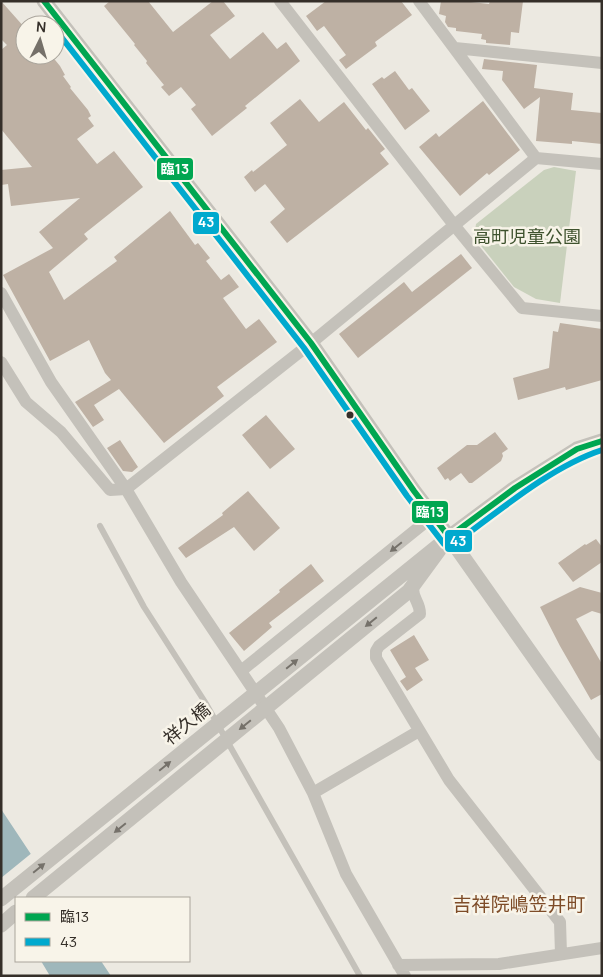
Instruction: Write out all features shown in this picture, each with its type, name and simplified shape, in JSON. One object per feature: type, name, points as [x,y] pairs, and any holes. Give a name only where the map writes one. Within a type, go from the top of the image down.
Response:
[{"type":"street","points":[[44,1],[311,343],[408,483],[449,536],[602,754]]},
{"type":"street","points":[[419,1],[536,158]]},
{"type":"street","points":[[284,3],[454,225],[522,308],[602,316]]},
{"type":"street","points":[[455,48],[602,63]]},
{"type":"street","points":[[1,362],[26,402],[61,432],[110,490],[126,489],[311,343],[536,158],[602,164]]},
{"type":"street","points":[[1,293],[51,382],[126,489],[181,582],[280,728],[313,793],[346,874],[402,970],[498,964],[602,948]]},
{"type":"street","name":"祥久橋","points":[[1,899],[449,536],[530,478],[577,449],[602,441]]},
{"type":"street","points":[[241,671],[434,516]]},
{"type":"street","points":[[34,897],[411,590],[449,536]]},
{"type":"street","points":[[411,590],[412,596],[420,607],[420,614],[380,646],[376,651],[376,658],[449,780],[560,922],[561,954]]},
{"type":"street","points":[[313,793],[419,731]]},
{"type":"street","points":[[1,925],[15,913]]},
{"type":"lane","points":[[100,526],[144,607],[210,711],[360,976]]},
{"type":"green space","name":"高町児童公園","points":[[554,167],[576,171],[560,303],[536,299],[514,287],[474,237],[476,224],[544,170]]},
{"type":"water","points":[[1,809],[59,897],[15,897],[1,943]]},
{"type":"water","points":[[42,962],[102,962],[111,976],[50,976]]},
{"type":"pier","points":[[33,852],[62,896],[15,897],[15,934],[1,945],[1,878]]},
{"type":"building","points":[[1,1],[15,17],[15,65],[59,65],[70,88],[88,110],[91,116],[88,118],[94,126],[77,139],[97,164],[114,151],[143,187],[84,234],[88,239],[49,272],[64,300],[117,261],[114,257],[170,211],[195,245],[198,243],[210,258],[206,261],[221,280],[229,274],[239,287],[223,298],[246,329],[259,319],[277,342],[217,387],[224,396],[164,443],[119,389],[94,405],[104,420],[93,427],[75,402],[111,380],[105,373],[89,340],[50,361],[3,275],[53,248],[39,232],[80,198],[11,206],[8,184],[1,185],[1,170],[32,167],[1,129],[1,50],[7,45],[1,39]]},
{"type":"building","points":[[110,1],[148,1],[173,32],[213,1],[223,1],[235,16],[210,35],[230,59],[263,32],[277,49],[286,42],[300,61],[212,136],[191,109],[196,105],[181,87],[169,96],[161,87],[164,85],[146,63],[147,61],[135,44],[104,6]]},
{"type":"building","points":[[326,1],[401,1],[412,15],[375,42],[377,46],[346,69],[339,60],[346,55],[324,26],[317,31],[306,16]]},
{"type":"building","points":[[441,1],[489,4],[490,1],[523,1],[519,33],[511,32],[510,45],[486,43],[486,40],[481,39],[482,34],[456,31],[456,28],[448,27],[445,22],[446,16],[439,14]]},
{"type":"building","points":[[484,59],[537,65],[534,88],[573,93],[571,110],[602,113],[602,144],[572,141],[572,144],[536,141],[540,97],[524,109],[502,80],[503,71],[482,69]]},
{"type":"building","points":[[395,71],[409,90],[412,88],[430,111],[405,130],[372,84],[382,77],[384,79]]},
{"type":"building","points":[[300,99],[319,122],[344,102],[366,130],[368,128],[385,149],[380,153],[389,164],[287,243],[270,222],[285,209],[265,184],[255,192],[244,177],[287,145],[270,123]]},
{"type":"building","points":[[483,101],[520,150],[489,175],[487,173],[460,196],[419,147],[436,133],[439,137]]},
{"type":"building","points":[[461,254],[472,268],[358,358],[339,334],[404,282],[412,292]]},
{"type":"building","points":[[560,323],[602,329],[602,380],[566,390],[565,387],[518,400],[513,378],[549,368],[553,331],[558,332]]},
{"type":"building","points":[[266,415],[295,449],[270,469],[242,435]]},
{"type":"building","points":[[495,432],[508,449],[502,453],[501,461],[472,483],[469,483],[461,473],[450,481],[448,478],[445,480],[437,468],[467,445],[477,445]]},
{"type":"building","points":[[120,440],[138,467],[132,472],[123,471],[107,448]]},
{"type":"building","points":[[248,491],[280,528],[254,551],[234,527],[186,558],[178,548],[223,515],[222,513]]},
{"type":"building","points":[[596,539],[602,547],[602,562],[573,582],[558,563],[585,544]]},
{"type":"building","points":[[311,564],[324,581],[269,623],[272,627],[244,651],[229,633]]},
{"type":"building","points":[[580,587],[602,593],[602,614],[592,611],[576,619],[602,664],[602,694],[591,700],[540,607]]},
{"type":"building","points":[[414,635],[429,660],[415,668],[423,680],[407,691],[400,681],[406,677],[390,650]]},
{"type":"transit line","name":"臨13","points":[[44,1],[311,343],[414,491],[449,537],[515,488],[577,449],[602,441]]},
{"type":"transit line","name":"43","points":[[65,42],[304,348],[407,496],[444,544],[449,546],[454,544],[525,491],[563,467],[602,450]]},
{"type":"district","name":"吉祥院嶋笠井町","points":[[519,904]]}]
